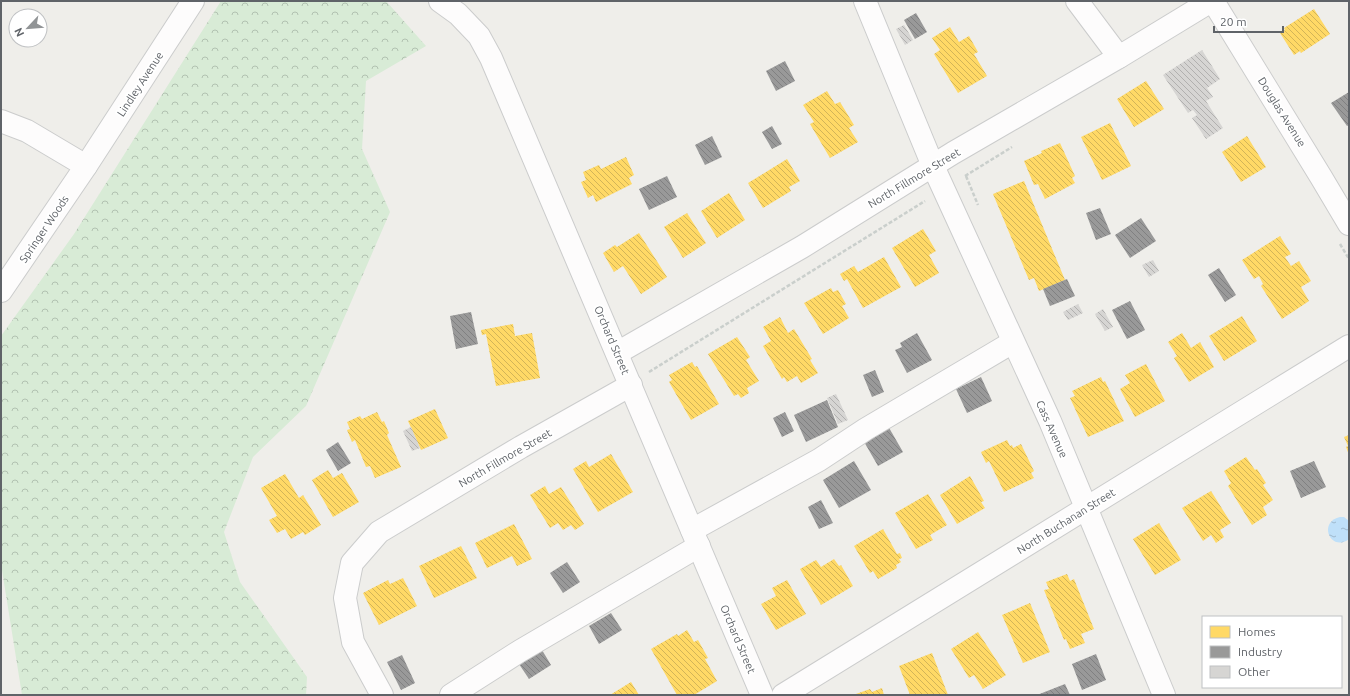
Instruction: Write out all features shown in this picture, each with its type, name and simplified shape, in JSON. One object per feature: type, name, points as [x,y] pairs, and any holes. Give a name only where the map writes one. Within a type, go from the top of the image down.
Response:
[{"type":"street","name":"Lindley Avenue","points":[[86,166],[193,1]]},
{"type":"street","name":"Orchard Street","points":[[440,1],[458,14],[479,36],[491,58],[762,695]]},
{"type":"street","name":"Cass Avenue","points":[[865,1],[934,166],[1050,421],[1164,695]]},
{"type":"street","points":[[1077,1],[1119,57]]},
{"type":"street","name":"North Fillmore Street","points":[[617,354],[802,247],[934,166],[1212,1]]},
{"type":"street","name":"Douglas Avenue","points":[[1212,1],[1322,177],[1343,232]]},
{"type":"street","points":[[1,121],[27,131],[86,166]]},
{"type":"street","name":"Springer Woods","points":[[1,291],[86,166]]},
{"type":"street","points":[[451,695],[696,538],[754,497],[819,460],[866,429],[1013,342]]},
{"type":"street","name":"North Buchanan Street","points":[[783,695],[1349,346]]},
{"type":"street","name":"North Fillmore Street","points":[[382,695],[353,642],[345,598],[352,563],[379,532],[521,447],[631,385]]},
{"type":"path","points":[[959,180],[1013,147]]},
{"type":"path","points":[[966,176],[981,211]]},
{"type":"path","points":[[1343,232],[1349,259]]},
{"type":"green space","points":[[221,1],[386,1],[426,46],[366,81],[362,149],[390,212],[306,406],[253,457],[224,532],[240,582],[307,677],[306,695],[22,695],[1,564],[1,336],[74,234]]},
{"type":"water","points":[[1344,517],[1349,521],[1349,539],[1343,542],[1337,542],[1332,540],[1328,530],[1329,525],[1333,520]]},
{"type":"building: Homes","points":[[1314,9],[1330,34],[1301,53],[1300,51],[1294,55],[1280,33],[1285,30],[1284,28]]},
{"type":"building: Homes","points":[[950,27],[959,42],[969,36],[978,52],[974,54],[987,76],[958,93],[934,54],[940,50],[932,38]]},
{"type":"building: Homes","points":[[1146,81],[1164,109],[1134,127],[1117,99]]},
{"type":"building: Homes","points":[[827,91],[835,104],[840,102],[854,125],[849,128],[858,142],[830,158],[810,124],[814,122],[803,105]]},
{"type":"building: Homes","points":[[1110,123],[1131,166],[1102,180],[1081,137]]},
{"type":"building: Homes","points":[[1247,136],[1266,167],[1241,182],[1222,152]]},
{"type":"building: Homes","points":[[1060,143],[1075,176],[1072,178],[1075,183],[1045,199],[1038,184],[1034,185],[1024,161],[1042,153],[1041,151]]},
{"type":"building: Homes","points":[[626,157],[634,175],[629,178],[632,184],[596,202],[593,195],[588,198],[581,182],[586,180],[583,172],[599,165],[601,169]]},
{"type":"building: Homes","points":[[787,159],[800,181],[789,187],[791,191],[763,208],[748,183]]},
{"type":"building: Homes","points":[[1024,181],[1065,280],[1039,291],[1034,278],[1029,280],[993,194]]},
{"type":"building: Homes","points":[[729,193],[745,220],[717,238],[701,211]]},
{"type":"building: Homes","points":[[687,213],[706,243],[683,258],[664,227]]},
{"type":"building: Homes","points":[[923,229],[936,251],[929,255],[939,273],[915,287],[892,248]]},
{"type":"building: Homes","points":[[639,233],[667,277],[641,294],[623,266],[614,272],[603,253],[615,245],[617,247]]},
{"type":"building: Homes","points":[[1280,236],[1291,254],[1285,257],[1291,266],[1299,261],[1311,281],[1301,287],[1309,301],[1282,319],[1261,286],[1263,284],[1259,276],[1254,279],[1242,260]]},
{"type":"building: Homes","points":[[884,257],[901,287],[863,308],[847,279],[844,281],[840,274],[854,266],[858,272]]},
{"type":"building: Homes","points":[[831,288],[833,292],[838,290],[846,304],[842,306],[849,318],[823,334],[804,303]]},
{"type":"building: Homes","points":[[1242,316],[1257,341],[1224,361],[1209,336]]},
{"type":"building: Homes","points":[[780,317],[788,333],[794,329],[812,359],[810,360],[818,373],[801,383],[797,376],[787,382],[784,377],[782,379],[763,346],[771,341],[763,327]]},
{"type":"building: Homes","points":[[513,324],[515,336],[532,333],[540,378],[496,386],[486,334],[482,335],[481,330]]},
{"type":"building: Homes","points":[[1182,333],[1191,348],[1200,342],[1214,367],[1189,382],[1174,358],[1177,356],[1168,342]]},
{"type":"building: Homes","points":[[737,337],[750,357],[746,360],[759,381],[747,388],[749,393],[741,398],[738,394],[734,396],[708,354]]},
{"type":"building: Homes","points":[[692,362],[695,367],[697,366],[719,404],[691,420],[669,382],[672,380],[669,375]]},
{"type":"building: Homes","points":[[1146,364],[1165,401],[1135,417],[1120,389],[1130,383],[1125,375]]},
{"type":"building: Homes","points":[[1101,377],[1103,382],[1105,381],[1124,421],[1088,437],[1070,398],[1075,396],[1072,391]]},
{"type":"building: Homes","points":[[435,409],[448,438],[421,450],[408,421]]},
{"type":"building: Homes","points":[[377,412],[382,422],[384,421],[389,433],[387,435],[401,467],[375,478],[370,466],[366,467],[355,440],[352,442],[347,430],[350,429],[347,422],[360,416],[362,419]]},
{"type":"building: Homes","points":[[1349,435],[1349,455],[1346,447],[1348,446],[1344,437]]},
{"type":"building: Homes","points":[[1007,440],[1013,448],[1021,444],[1034,471],[1031,473],[1034,478],[1004,492],[989,461],[986,463],[981,452]]},
{"type":"building: Homes","points":[[611,454],[633,492],[598,512],[573,469],[586,461],[589,467]]},
{"type":"building: Homes","points":[[1246,457],[1255,470],[1257,469],[1266,483],[1263,485],[1273,500],[1263,507],[1267,515],[1252,525],[1228,486],[1231,483],[1224,471]]},
{"type":"building: Homes","points":[[328,470],[333,478],[342,473],[359,502],[333,517],[312,480]]},
{"type":"building: Homes","points":[[285,474],[299,498],[303,495],[321,525],[305,535],[303,532],[291,539],[285,529],[277,533],[269,520],[277,516],[261,488]]},
{"type":"building: Homes","points":[[970,476],[984,501],[981,502],[985,508],[957,524],[940,495]]},
{"type":"building: Homes","points":[[545,486],[549,494],[561,487],[584,524],[575,530],[571,525],[563,530],[558,523],[550,528],[530,495]]},
{"type":"building: Homes","points":[[1211,491],[1231,523],[1220,530],[1224,537],[1216,543],[1211,535],[1203,541],[1182,508]]},
{"type":"building: Homes","points":[[928,494],[947,525],[930,535],[933,540],[916,549],[895,513]]},
{"type":"building: Homes","points":[[1159,523],[1181,560],[1155,575],[1133,539]]},
{"type":"building: Homes","points":[[514,524],[532,559],[517,566],[512,556],[487,568],[475,543]]},
{"type":"building: Homes","points":[[883,529],[897,554],[900,553],[902,558],[899,559],[901,562],[896,565],[897,568],[878,579],[873,571],[870,573],[854,546]]},
{"type":"building: Homes","points":[[461,546],[477,578],[434,598],[419,566]]},
{"type":"building: Homes","points":[[834,559],[839,566],[841,565],[853,586],[821,605],[800,569],[816,560],[821,567]]},
{"type":"building: Homes","points":[[1067,574],[1070,581],[1074,579],[1094,629],[1081,634],[1085,643],[1070,649],[1066,639],[1064,640],[1044,590],[1049,589],[1046,582]]},
{"type":"building: Homes","points":[[403,578],[417,606],[379,625],[363,593],[388,580],[390,584]]},
{"type":"building: Homes","points":[[787,580],[806,614],[776,630],[761,604],[776,596],[772,588]]},
{"type":"building: Homes","points":[[1030,603],[1050,652],[1023,663],[1002,615]]},
{"type":"building: Homes","points":[[687,630],[694,642],[698,640],[708,658],[705,659],[717,681],[694,695],[677,695],[651,649]]},
{"type":"building: Homes","points":[[978,632],[1006,675],[983,689],[974,675],[969,678],[951,649]]},
{"type":"building: Homes","points":[[932,653],[948,695],[910,695],[899,666]]},
{"type":"building: Homes","points":[[631,682],[639,695],[610,695]]},
{"type":"building: Homes","points":[[882,688],[884,695],[853,695],[870,689],[872,692]]},
{"type":"building: Industry","points":[[916,13],[927,32],[915,39],[904,20]]},
{"type":"building: Industry","points":[[785,61],[795,81],[776,91],[766,71]]},
{"type":"building: Industry","points":[[1349,92],[1349,125],[1347,126],[1331,103]]},
{"type":"building: Industry","points":[[772,126],[782,144],[772,149],[762,132]]},
{"type":"building: Industry","points":[[712,136],[722,157],[705,165],[695,145]]},
{"type":"building: Industry","points":[[667,176],[677,197],[649,210],[639,189]]},
{"type":"building: Industry","points":[[1100,208],[1111,234],[1096,240],[1086,213]]},
{"type":"building: Industry","points":[[1141,218],[1156,241],[1130,258],[1115,235]]},
{"type":"building: Industry","points":[[1219,268],[1236,295],[1225,302],[1208,275]]},
{"type":"building: Industry","points":[[1067,279],[1075,296],[1050,306],[1043,289]]},
{"type":"building: Industry","points":[[1130,301],[1145,330],[1127,339],[1112,310]]},
{"type":"building: Industry","points":[[471,312],[478,344],[456,349],[450,316]]},
{"type":"building: Industry","points":[[917,333],[932,360],[907,373],[895,350],[902,347],[900,343]]},
{"type":"building: Industry","points":[[875,370],[884,392],[872,397],[863,375]]},
{"type":"building: Industry","points":[[981,377],[992,401],[967,413],[956,389]]},
{"type":"building: Industry","points":[[827,400],[838,427],[806,442],[794,415]]},
{"type":"building: Industry","points":[[785,412],[794,431],[782,437],[773,418]]},
{"type":"building: Industry","points":[[888,426],[903,452],[878,466],[863,440]]},
{"type":"building: Industry","points":[[338,442],[351,463],[338,471],[326,450]]},
{"type":"building: Industry","points":[[854,461],[871,490],[839,508],[823,480]]},
{"type":"building: Industry","points":[[1314,461],[1326,487],[1301,498],[1290,471]]},
{"type":"building: Industry","points":[[821,500],[833,523],[819,529],[808,507]]},
{"type":"building: Industry","points":[[567,562],[580,582],[563,593],[550,573]]},
{"type":"building: Industry","points":[[611,613],[622,630],[599,644],[589,626]]},
{"type":"building: Industry","points":[[542,650],[551,665],[529,679],[519,664]]},
{"type":"building: Industry","points":[[1096,654],[1106,680],[1082,690],[1072,664]]},
{"type":"building: Industry","points":[[402,655],[415,683],[401,690],[387,662]]},
{"type":"building: Industry","points":[[1065,684],[1070,695],[1037,695]]},
{"type":"building: Other","points":[[904,25],[913,40],[905,45],[896,29]]},
{"type":"building: Other","points":[[1202,50],[1220,79],[1207,88],[1213,97],[1206,101],[1223,128],[1206,139],[1192,118],[1197,115],[1193,110],[1188,113],[1163,75]]},
{"type":"building: Other","points":[[1153,260],[1159,271],[1149,277],[1142,265]]},
{"type":"building: Other","points":[[1078,304],[1083,313],[1068,320],[1063,312]]},
{"type":"building: Other","points":[[1103,309],[1113,327],[1105,331],[1095,314]]},
{"type":"building: Other","points":[[836,394],[848,420],[838,424],[827,398]]},
{"type":"building: Other","points":[[411,427],[420,448],[412,451],[403,431]]}]
